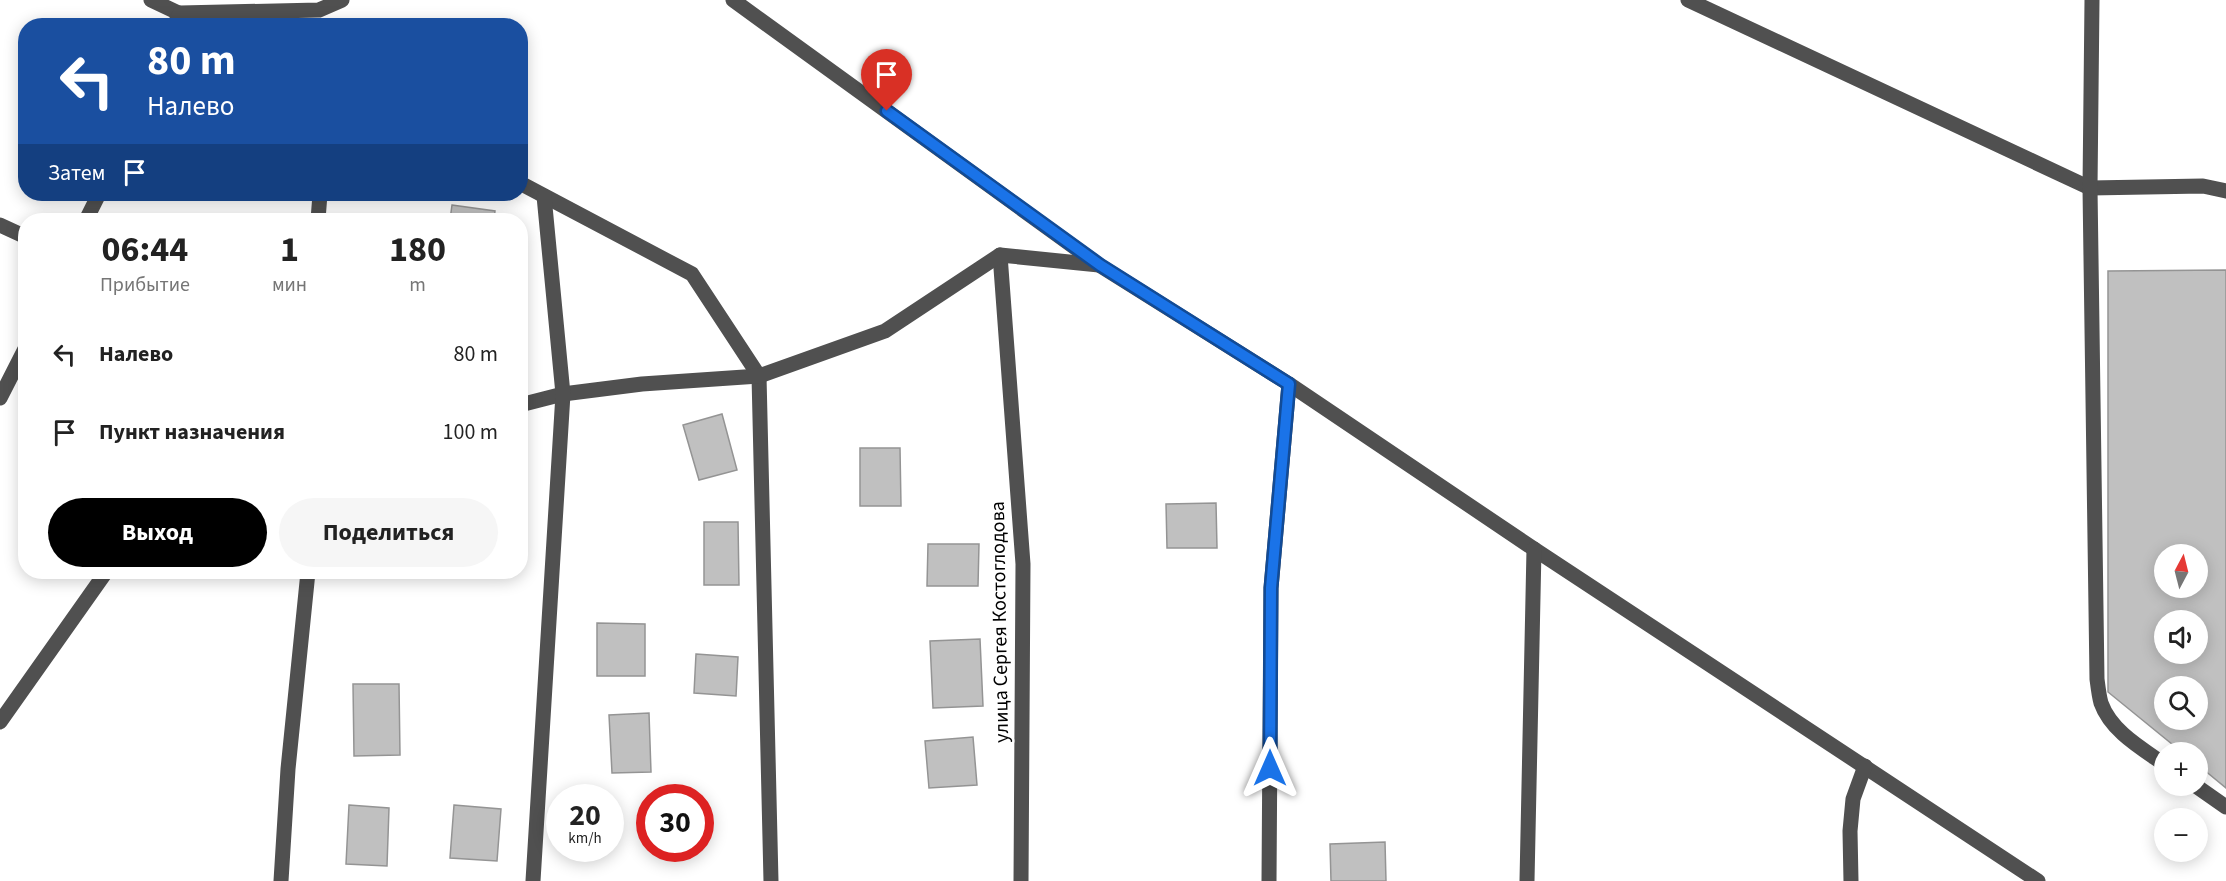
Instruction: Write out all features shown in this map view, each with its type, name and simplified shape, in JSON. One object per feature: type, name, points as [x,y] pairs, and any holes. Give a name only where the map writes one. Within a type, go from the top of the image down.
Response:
[{"type":"street","points":[[151,0],[176,18]]},
{"type":"street","points":[[193,18],[319,10],[342,0]]},
{"type":"street","points":[[733,0],[1100,265],[1289,384],[1534,549],[2038,881]]},
{"type":"street","points":[[1688,0],[2091,188],[2203,186],[2226,191]]},
{"type":"street","points":[[2092,0],[2091,188],[2097,679],[2101,703],[2112,723],[2154,757]]},
{"type":"street","points":[[319,10],[320,18]]},
{"type":"street","points":[[528,187],[692,274],[759,376],[771,881]]},
{"type":"street","points":[[533,881],[563,394],[544,196]]},
{"type":"street","points":[[0,225],[18,233]]},
{"type":"street","points":[[528,403],[563,394],[642,384],[759,376],[885,331],[1000,255],[1100,265]]},
{"type":"street","name":"улица Сергея Костоглодова","points":[[1000,255],[1023,564],[1021,881]]},
{"type":"street","points":[[0,398],[18,363]]},
{"type":"street","points":[[1269,881],[1271,588],[1289,384]]},
{"type":"street","points":[[1527,881],[1534,549]]},
{"type":"street","points":[[0,722],[101,579]]},
{"type":"street","points":[[281,881],[288,769],[307,579]]},
{"type":"street","points":[[1851,881],[1850,831],[1853,799],[1865,766]]},
{"type":"street","points":[[2208,794],[2226,807]]},
{"type":"building","points":[[452,205],[495,211],[495,213],[451,213]]},
{"type":"building","points":[[2226,270],[2226,788],[2208,773],[2208,742],[2169,742],[2155,730],[2208,730],[2208,676],[2154,676],[2154,729],[2108,692],[2108,271]]},
{"type":"building","points":[[722,414],[737,470],[699,480],[683,425]]},
{"type":"building","points":[[860,448],[900,448],[901,506],[860,506]]},
{"type":"building","points":[[1216,503],[1217,548],[1167,548],[1166,504]]},
{"type":"building","points":[[704,522],[738,522],[739,585],[704,585]]},
{"type":"building","points":[[928,544],[979,544],[978,586],[927,586]]},
{"type":"building","points":[[597,623],[645,624],[645,676],[597,676]]},
{"type":"building","points":[[980,639],[983,706],[933,708],[930,641]]},
{"type":"building","points":[[696,654],[738,657],[736,696],[694,693]]},
{"type":"building","points":[[353,684],[399,684],[400,755],[354,756]]},
{"type":"building","points":[[649,713],[651,772],[612,773],[609,715]]},
{"type":"building","points":[[973,737],[977,785],[929,788],[925,741]]},
{"type":"building","points":[[349,805],[389,808],[387,866],[346,864]]},
{"type":"building","points":[[454,805],[501,809],[497,861],[450,858]]},
{"type":"building","points":[[1385,842],[1386,881],[1331,881],[1330,844]]},
{"type":"route","points":[[887,111],[1100,265],[1289,384],[1271,588],[1270,768]]}]
